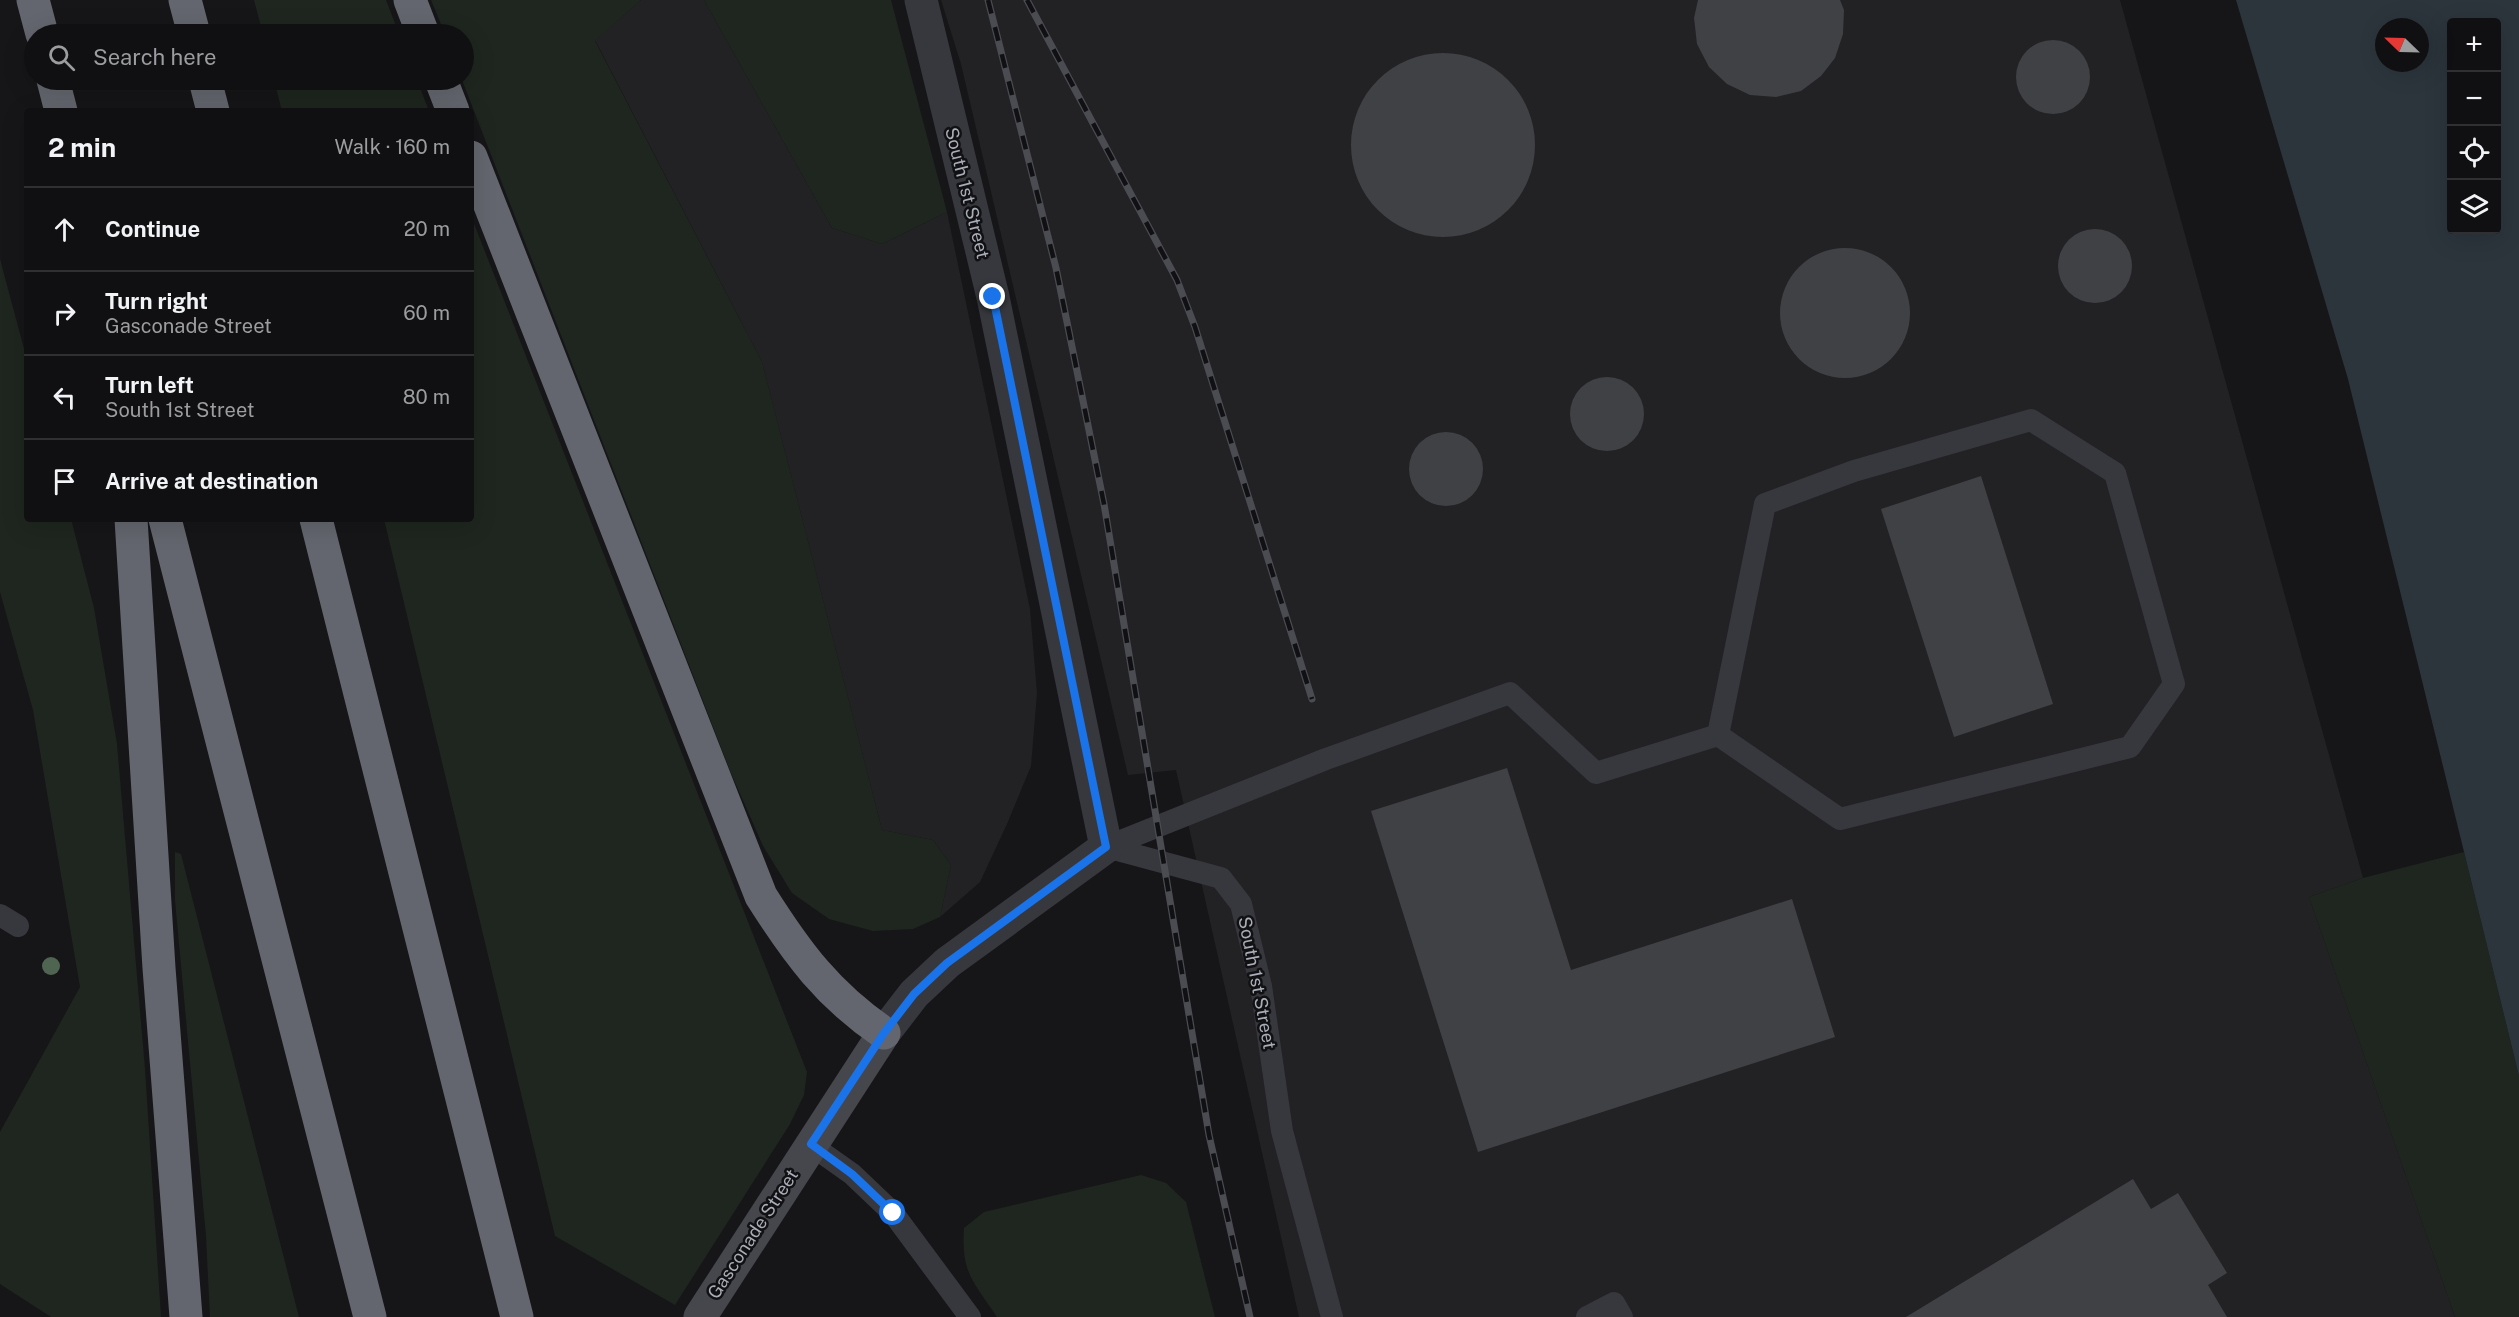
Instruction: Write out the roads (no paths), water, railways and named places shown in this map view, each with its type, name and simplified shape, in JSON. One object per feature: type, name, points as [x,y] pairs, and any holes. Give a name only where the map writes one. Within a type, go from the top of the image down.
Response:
[{"type":"highway","points":[[33,0],[39,24]]},
{"type":"highway","points":[[185,0],[191,24]]},
{"type":"highway","points":[[410,0],[419,24]]},
{"type":"highway","points":[[56,90],[60,108]]},
{"type":"highway","points":[[208,90],[212,108]]},
{"type":"highway","points":[[445,90],[452,108]]},
{"type":"highway","points":[[474,165],[761,896],[791,943],[828,988],[858,1015],[884,1033]]},
{"type":"highway","points":[[131,522],[159,968],[186,1317]]},
{"type":"highway","points":[[166,522],[370,1317]]},
{"type":"highway","points":[[317,522],[517,1317]]},
{"type":"street","name":"South 1st Street","points":[[921,0],[993,297],[1106,847]]},
{"type":"street","name":"Gasconade Street","points":[[700,1317],[884,1033],[914,994],[947,963],[1106,847]]},
{"type":"lane","points":[[2031,420],[2115,473],[2174,684],[2130,747],[1840,819],[1718,735],[1765,504],[1848,474],[2031,420]]},
{"type":"lane","points":[[1106,847],[1326,759],[1510,693],[1596,773],[1718,735]]},
{"type":"lane","name":"South 1st Street","points":[[1106,847],[1221,878],[1241,904],[1261,987],[1282,1131],[1332,1317]]},
{"type":"lane","points":[[811,1144],[852,1174],[893,1213],[970,1317]]},
{"type":"lane","points":[[1587,1317],[1614,1303],[1622,1317]]},
{"type":"railway","points":[[988,0],[1056,268],[1104,504],[1209,1135],[1250,1317]]},
{"type":"railway","points":[[1027,0],[1177,280],[1195,327],[1312,699]]}]
